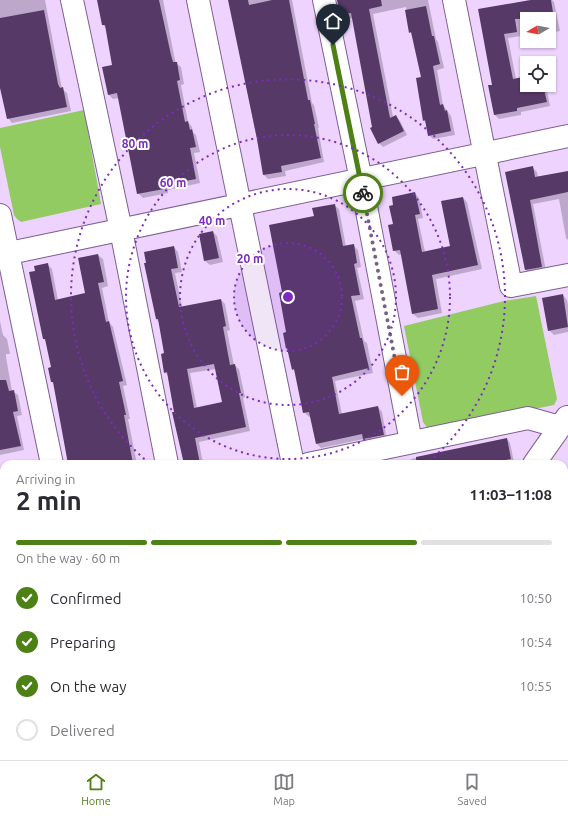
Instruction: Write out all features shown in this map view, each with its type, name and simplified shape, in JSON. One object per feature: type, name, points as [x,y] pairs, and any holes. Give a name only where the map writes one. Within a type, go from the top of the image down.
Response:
[{"type":"street","points":[[72,0],[166,460]]},
{"type":"street","points":[[198,0],[292,460]]},
{"type":"street","points":[[324,0],[361,180],[411,442]]},
{"type":"street","points":[[454,0],[484,154],[512,286],[568,275]]},
{"type":"street","points":[[4,254],[568,136]]},
{"type":"street","points":[[0,215],[4,254],[51,460]]},
{"type":"street","points":[[327,460],[528,418],[564,422],[537,460]]},
{"type":"green space","points":[[84,110],[101,204],[21,222],[14,215],[0,147],[0,128]]},
{"type":"green space","points":[[536,296],[557,399],[554,405],[429,430],[423,422],[404,326],[504,301]]},
{"type":"building","points":[[97,0],[159,0],[173,62],[177,62],[180,80],[177,81],[185,122],[188,121],[190,130],[192,129],[196,147],[190,148],[196,179],[164,185],[164,189],[137,194],[117,93],[108,95],[102,67],[112,65],[105,25],[102,25]]},
{"type":"building","points":[[228,0],[248,0],[249,5],[272,0],[289,0],[308,100],[310,100],[321,158],[281,166],[282,172],[263,175]]},
{"type":"building","points":[[337,0],[381,0],[382,6],[369,9],[390,118],[396,115],[404,131],[378,144],[370,128],[372,127],[351,13],[340,15]]},
{"type":"building","points":[[531,0],[551,0],[553,12],[520,12],[520,19],[515,19],[517,32],[504,34],[513,79],[520,78],[520,92],[545,92],[547,102],[517,108],[517,111],[494,115],[488,85],[492,85],[478,9]]},
{"type":"building","points":[[426,6],[432,36],[434,36],[440,64],[433,66],[440,105],[443,104],[445,111],[447,110],[451,131],[428,136],[425,120],[423,121],[416,78],[421,77],[411,32],[409,33],[405,10]]},
{"type":"building","points":[[44,10],[58,84],[60,88],[63,87],[67,107],[7,119],[0,88],[0,18]]},
{"type":"building","points":[[533,166],[535,177],[568,171],[568,192],[530,200],[542,267],[525,270],[505,172]]},
{"type":"building","points":[[415,192],[420,214],[415,215],[422,252],[450,246],[441,201],[463,197],[478,265],[432,275],[438,309],[412,314],[400,250],[393,251],[388,225],[393,224],[389,206],[393,205],[392,197]]},
{"type":"building","points":[[335,204],[343,246],[354,244],[357,263],[354,264],[360,295],[351,296],[360,338],[362,338],[369,368],[332,377],[339,414],[378,406],[384,435],[363,439],[362,434],[316,444],[309,412],[303,413],[294,369],[292,370],[287,348],[286,349],[283,333],[286,332],[279,293],[282,292],[269,225],[314,216],[312,208]]},
{"type":"building","points":[[213,231],[219,258],[204,261],[199,234]]},
{"type":"building","points":[[174,246],[178,268],[171,269],[179,307],[221,299],[226,326],[223,327],[230,365],[235,364],[246,427],[195,438],[199,460],[183,460],[172,412],[174,412],[167,372],[164,373],[161,354],[164,353],[158,319],[156,319],[144,263],[146,263],[144,252]],"holes":[[[214,364],[222,402],[194,408],[187,369]]]},
{"type":"building","points":[[98,254],[104,282],[98,283],[106,322],[109,321],[123,381],[119,382],[126,415],[124,415],[132,460],[67,460],[53,382],[51,382],[48,368],[51,367],[45,339],[43,339],[29,272],[35,271],[34,266],[48,263],[55,300],[85,293],[78,258]]},
{"type":"building","points":[[563,294],[568,327],[548,331],[542,298]]},
{"type":"building","points":[[0,380],[6,380],[9,391],[14,390],[18,411],[13,412],[21,446],[0,450]]},
{"type":"building","points":[[507,438],[511,459],[416,460],[416,457]]},
{"type":"way so far","points":[[363,193],[402,396]]},
{"type":"route","points":[[333,45],[363,193]]}]
